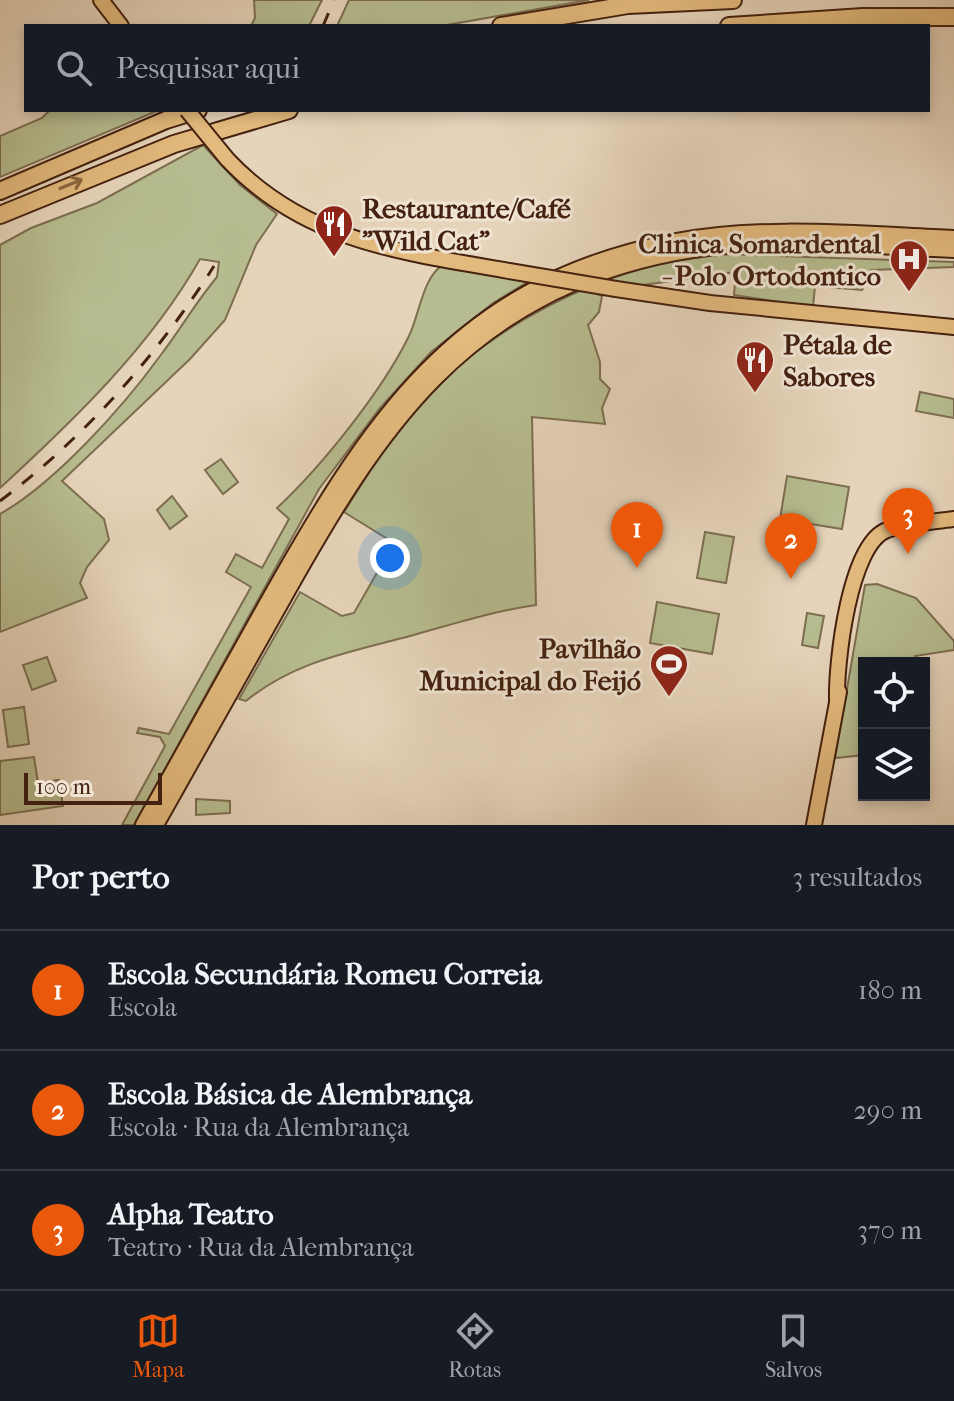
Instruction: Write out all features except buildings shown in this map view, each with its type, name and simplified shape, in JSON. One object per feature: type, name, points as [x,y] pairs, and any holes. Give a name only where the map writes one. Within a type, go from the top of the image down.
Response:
[{"type":"highway","points":[[513,24],[628,5],[733,0]]},
{"type":"highway","points":[[759,24],[863,17],[954,17]]},
{"type":"highway","points":[[0,191],[192,112]]},
{"type":"highway","points":[[0,215],[174,144],[282,112]]},
{"type":"main road","points":[[101,0],[119,24]]},
{"type":"main road","points":[[189,112],[227,159],[258,189],[286,209],[336,234],[391,249],[616,289],[710,303],[954,327]]},
{"type":"main road","points":[[143,825],[310,526],[359,447],[405,390],[467,334],[523,297],[570,273],[615,256],[671,242],[773,232],[954,238]]},
{"type":"main road","points":[[156,825],[332,511],[369,454],[414,399],[486,335],[543,299],[592,277],[678,253],[775,244],[954,250]]},
{"type":"main road","points":[[814,825],[846,659],[845,634],[853,586],[874,551],[895,529],[954,519]]},
{"type":"green space","points":[[254,0],[322,0],[310,24],[252,24],[255,18]]},
{"type":"green space","points":[[349,0],[589,0],[452,24],[338,24]]},
{"type":"green space","points":[[48,112],[154,112],[0,177],[0,136],[42,118]]},
{"type":"green space","points":[[203,145],[240,185],[277,214],[256,245],[225,320],[190,359],[62,481],[104,519],[109,540],[87,567],[80,583],[87,598],[0,632],[0,514],[65,464],[127,398],[217,277],[219,262],[200,259],[158,322],[109,381],[0,488],[0,245],[31,228],[97,203]]},
{"type":"green space","points":[[722,254],[954,262],[954,267],[871,270],[862,290],[815,286],[813,307],[734,295],[736,272],[593,292],[602,296],[599,312],[588,325],[600,362],[600,379],[610,389],[602,408],[605,424],[532,417],[536,605],[473,618],[345,653],[284,676],[246,701],[239,699],[300,592],[342,616],[354,613],[394,543],[344,512],[400,428],[445,378],[526,318],[587,288],[650,266]]},
{"type":"green space","points":[[443,265],[529,281],[493,303],[431,352],[380,408],[319,489],[134,825],[122,825],[165,746],[160,737],[137,733],[139,728],[169,734],[251,587],[226,572],[236,554],[262,568],[289,519],[277,508],[331,450],[367,404],[409,336],[431,278]]},
{"type":"green space","points":[[920,392],[954,399],[954,418],[916,411]]},
{"type":"green space","points":[[221,459],[238,482],[223,494],[205,470]]},
{"type":"green space","points":[[787,476],[849,487],[842,529],[780,519]]},
{"type":"green space","points":[[172,496],[187,516],[170,529],[157,510]]},
{"type":"green space","points":[[705,532],[734,537],[726,583],[697,578]]},
{"type":"green space","points":[[877,584],[916,598],[954,641],[954,650],[915,657],[858,657],[858,756],[835,758],[865,585]]},
{"type":"green space","points":[[657,602],[719,614],[712,654],[650,643]]},
{"type":"green space","points":[[807,613],[824,616],[818,648],[802,645]]},
{"type":"green space","points":[[47,657],[56,681],[32,690],[23,665]]},
{"type":"green space","points":[[24,707],[29,744],[8,747],[3,710]]},
{"type":"green space","points":[[34,757],[38,783],[59,780],[63,806],[0,815],[0,761]]},
{"type":"green space","points":[[196,799],[230,801],[230,813],[196,815]]},
{"type":"railway","points":[[324,24],[334,0]]},
{"type":"railway","points":[[0,501],[61,450],[118,393],[168,332],[214,266]]},
{"type":"place","name":"Restaurante/Café \"Wild Cat\"","points":[[334,258]]},
{"type":"place","name":"Clinica Somardental - Polo Ortodontico","points":[[909,293]]},
{"type":"place","name":"Pétala de Sabores","points":[[755,394]]},
{"type":"place","name":"Alpha Teatro","points":[[908,554]]},
{"type":"place","name":"Escola Secundária Romeu Correia","points":[[637,568]]},
{"type":"place","name":"Escola Básica de Alembrança","points":[[791,579]]},
{"type":"place","name":"Pavilhão Municipal do Feijó","points":[[669,698]]}]
